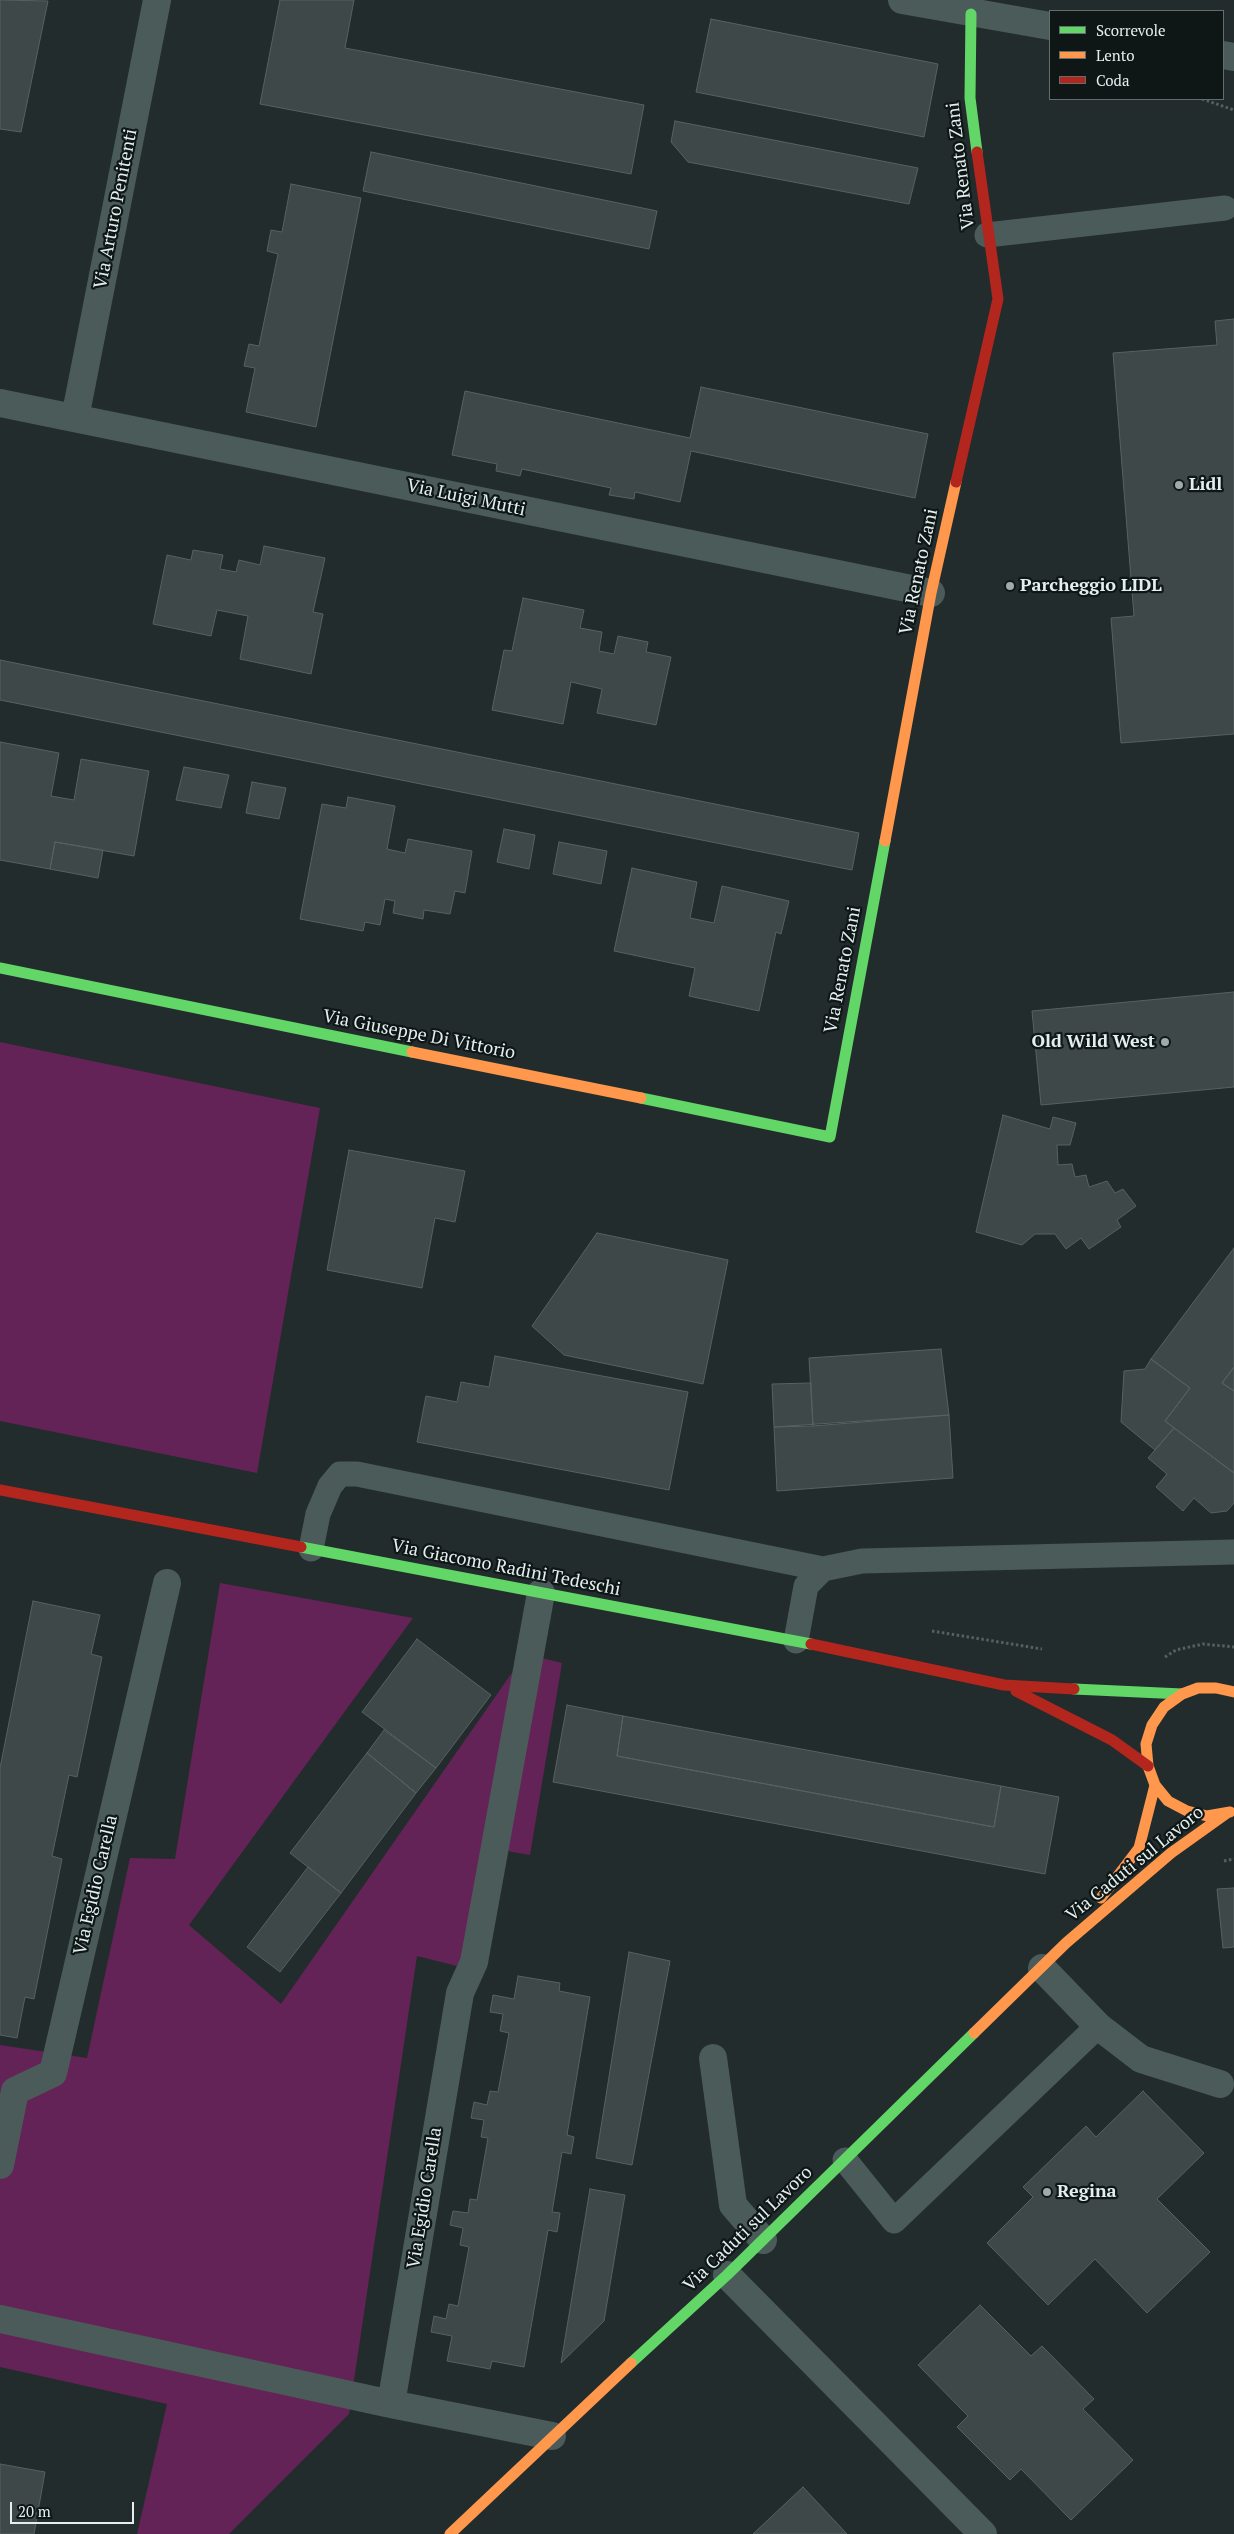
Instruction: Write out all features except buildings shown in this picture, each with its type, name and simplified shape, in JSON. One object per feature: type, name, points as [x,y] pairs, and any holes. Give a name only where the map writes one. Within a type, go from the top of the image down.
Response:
[{"type":"main road","name":"Via Renato Zani","points":[[830,1137],[931,593],[998,299],[987,235],[970,98],[971,14]]},
{"type":"main road","name":"Via Giuseppe Di Vittorio","points":[[0,968],[830,1137]]},
{"type":"main road","name":"Via Giacomo Radini Tedeschi","points":[[0,1490],[796,1641],[1004,1685],[1182,1694]]},
{"type":"main road","name":"Via Giacomo Radini Tedeschi","points":[[1004,1685],[1112,1740],[1148,1766]]},
{"type":"main road","points":[[1230,1812],[1207,1816],[1187,1811],[1168,1801],[1155,1785],[1148,1766],[1146,1744],[1152,1725],[1164,1707],[1182,1694],[1198,1688],[1216,1688],[1234,1692]]},
{"type":"main road","name":"Via Caduti sul Lavoro","points":[[1066,1943],[1139,1848],[1148,1822],[1155,1785]]},
{"type":"main road","name":"Via Caduti sul Lavoro","points":[[450,2534],[552,2436],[727,2275],[1066,1943],[1171,1853],[1230,1812]]},
{"type":"street","name":"Via Arturo Penitenti","points":[[75,418],[157,0]]},
{"type":"street","points":[[902,0],[971,14],[1049,26]]},
{"type":"street","name":"Via Luigi Mutti","points":[[0,403],[931,593]]},
{"type":"street","name":"Via Egidio Carella","points":[[0,2165],[8,2089],[53,2073],[167,1583]]},
{"type":"street","name":"Via Egidio Carella","points":[[391,2404],[460,1992],[474,1962],[541,1593]]},
{"type":"street","points":[[1042,1968],[1098,2026],[1141,2058],[1220,2084]]},
{"type":"street","points":[[713,2058],[733,2205],[763,2240]]},
{"type":"street","points":[[727,2275],[984,2534]]},
{"type":"street","points":[[0,2319],[391,2404],[552,2436]]},
{"type":"lane","points":[[987,235],[1225,208]]},
{"type":"lane","points":[[311,1549],[318,1514],[330,1486],[340,1474],[357,1474],[822,1569],[862,1561],[1234,1552]]},
{"type":"lane","points":[[796,1641],[806,1586],[822,1569]]},
{"type":"lane","points":[[845,2160],[894,2221],[1098,2026]]},
{"type":"path","points":[[1205,100],[1234,110]]},
{"type":"shaded area","points":[[0,1042],[320,1108],[257,1473],[0,1421]]},
{"type":"shaded area","points":[[220,1583],[413,1618],[189,1925],[281,2004],[525,1654],[562,1663],[530,1855],[484,1847],[461,1967],[417,1956],[349,2414],[229,2534],[137,2534],[167,2404],[0,2367],[0,2045],[87,2058],[130,1858],[175,1859]]},
{"type":"traffic: fast","points":[[971,14],[970,98],[977,152]]},
{"type":"traffic: fast","points":[[641,1098],[830,1137],[885,841]]},
{"type":"traffic: fast","points":[[0,968],[412,1052]]},
{"type":"traffic: fast","points":[[301,1547],[811,1644]]},
{"type":"traffic: fast","points":[[1074,1689],[1182,1694]]},
{"type":"traffic: fast","points":[[631,2363],[727,2275],[974,2033]]},
{"type":"traffic: slow","points":[[885,841],[931,593],[956,482]]},
{"type":"traffic: slow","points":[[412,1052],[641,1098]]},
{"type":"traffic: slow","points":[[1230,1812],[1207,1816],[1187,1811],[1168,1801],[1155,1785],[1148,1766],[1146,1744],[1152,1725],[1164,1707],[1182,1694],[1198,1688],[1216,1688],[1234,1692]]},
{"type":"traffic: slow","points":[[1101,1898],[1139,1848],[1155,1785]]},
{"type":"traffic: slow","points":[[974,2033],[1066,1943],[1171,1853],[1227,1813]]},
{"type":"traffic: slow","points":[[450,2534],[631,2363]]},
{"type":"traffic: jam","points":[[956,482],[998,299],[977,152]]},
{"type":"traffic: jam","points":[[0,1490],[301,1547]]},
{"type":"traffic: jam","points":[[811,1644],[1004,1685],[1074,1689]]},
{"type":"traffic: jam","points":[[1016,1691],[1112,1740],[1148,1766]]},
{"type":"place","name":"Lidl","points":[[1179,485]]},
{"type":"place","name":"Parcheggio LIDL","points":[[1010,586]]},
{"type":"place","name":"Old Wild West","points":[[1165,1042]]},
{"type":"place","name":"Regina","points":[[1047,2192]]}]
